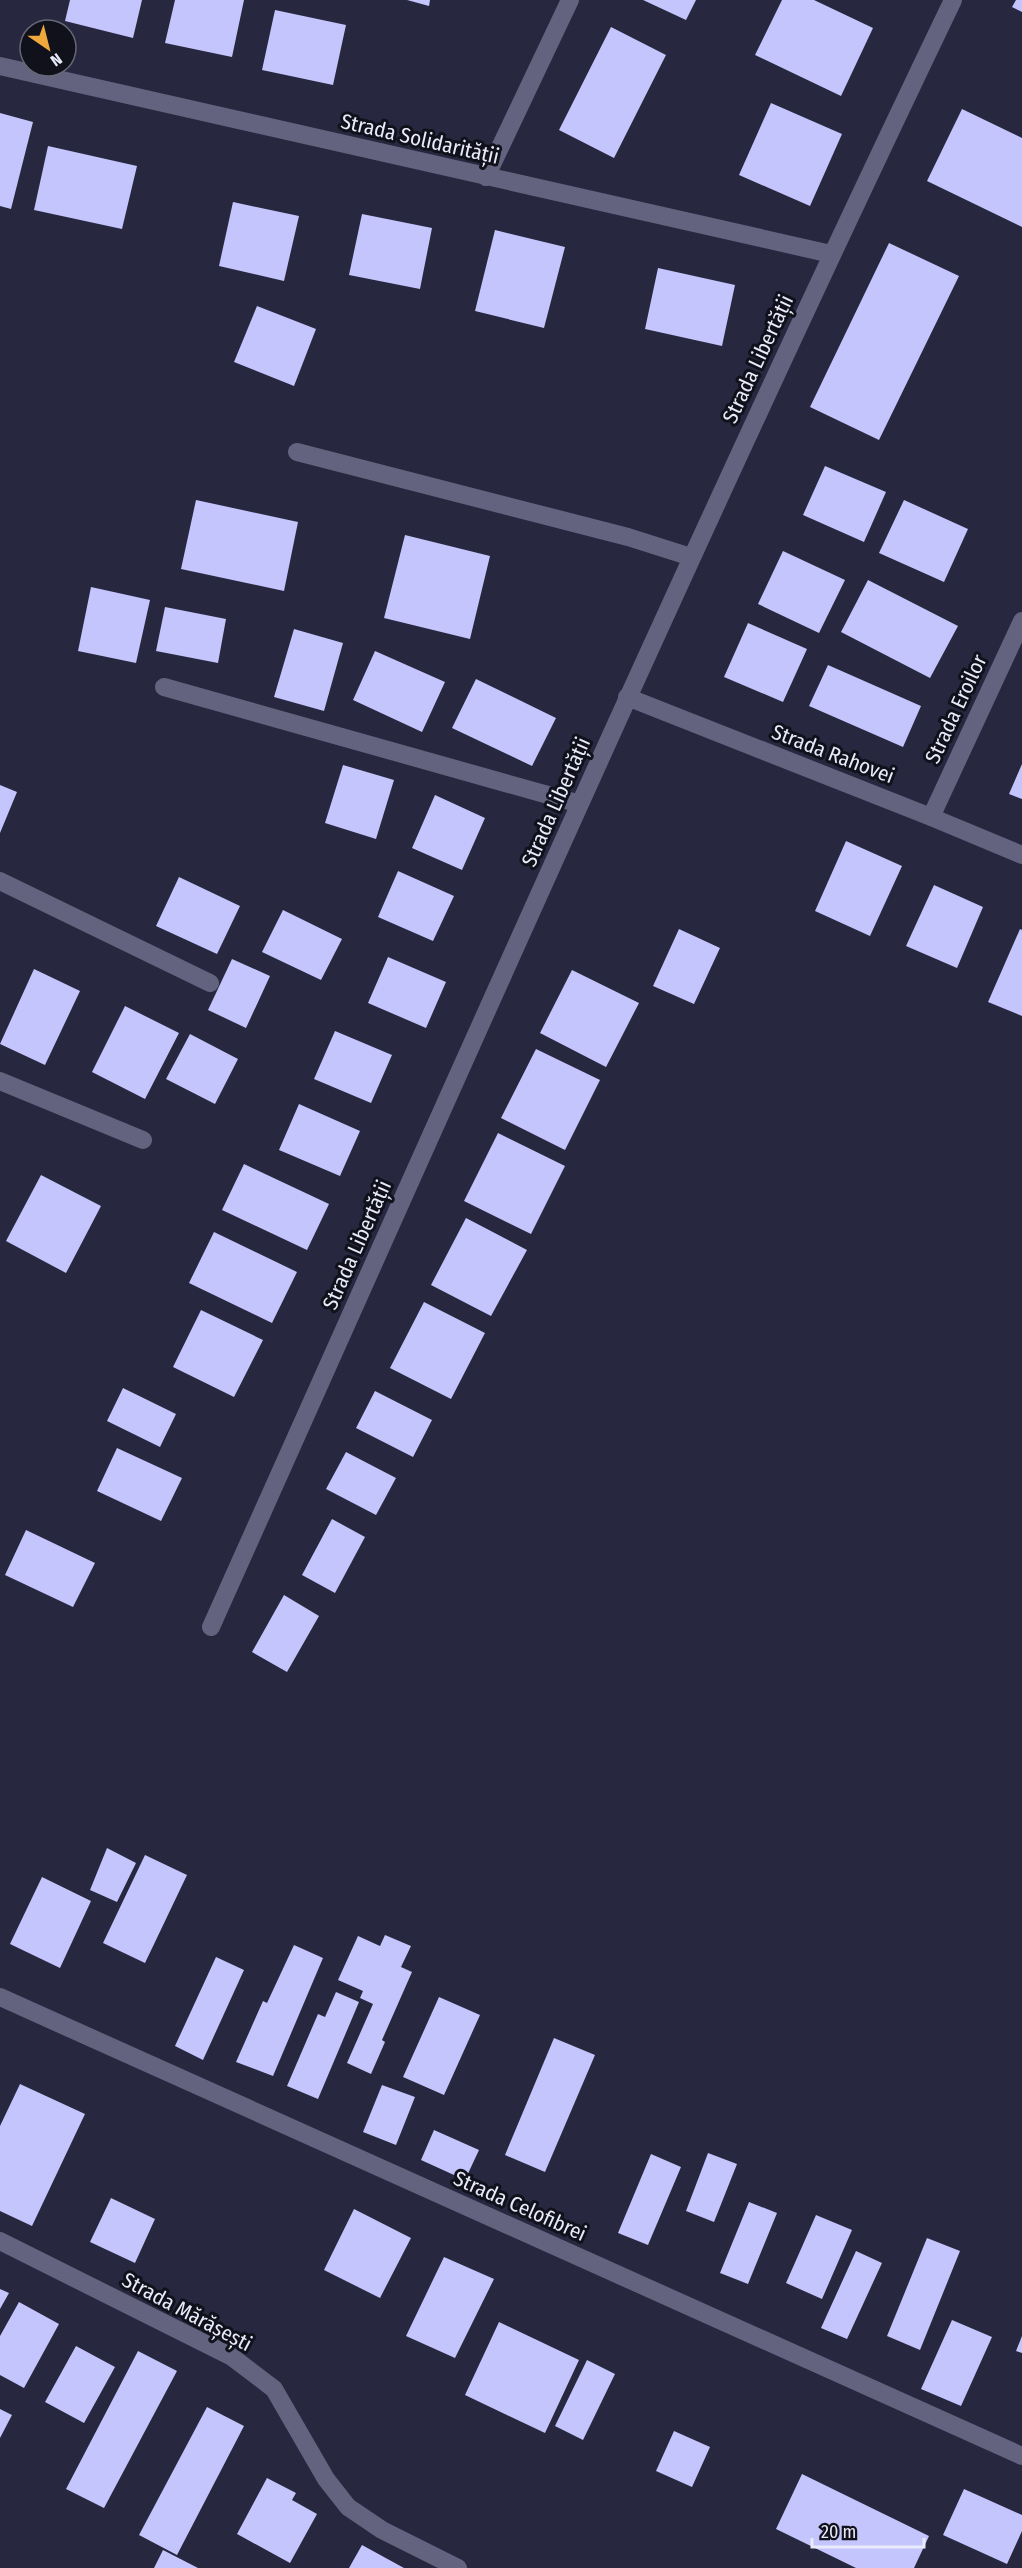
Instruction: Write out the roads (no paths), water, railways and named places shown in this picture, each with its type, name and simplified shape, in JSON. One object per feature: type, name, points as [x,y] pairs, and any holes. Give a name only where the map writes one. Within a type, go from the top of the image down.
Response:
[{"type":"street","points":[[486,177],[570,0]]},
{"type":"street","name":"Strada Libertății","points":[[211,1627],[627,697],[831,254],[953,0]]},
{"type":"street","name":"Strada Solidarității","points":[[0,66],[831,254]]},
{"type":"street","points":[[297,453],[628,537],[691,557]]},
{"type":"street","name":"Strada Eroilor","points":[[931,817],[1022,621]]},
{"type":"street","points":[[164,687],[580,804]]},
{"type":"street","name":"Strada Rahovei","points":[[627,697],[1022,855]]},
{"type":"street","points":[[0,881],[210,983]]},
{"type":"street","points":[[0,1081],[143,1140]]},
{"type":"street","name":"Strada Celofibrei","points":[[0,1997],[1022,2456]]},
{"type":"street","name":"Strada Mărășești","points":[[0,2241],[232,2357],[274,2389],[326,2479],[348,2507],[382,2530],[458,2568]]}]
